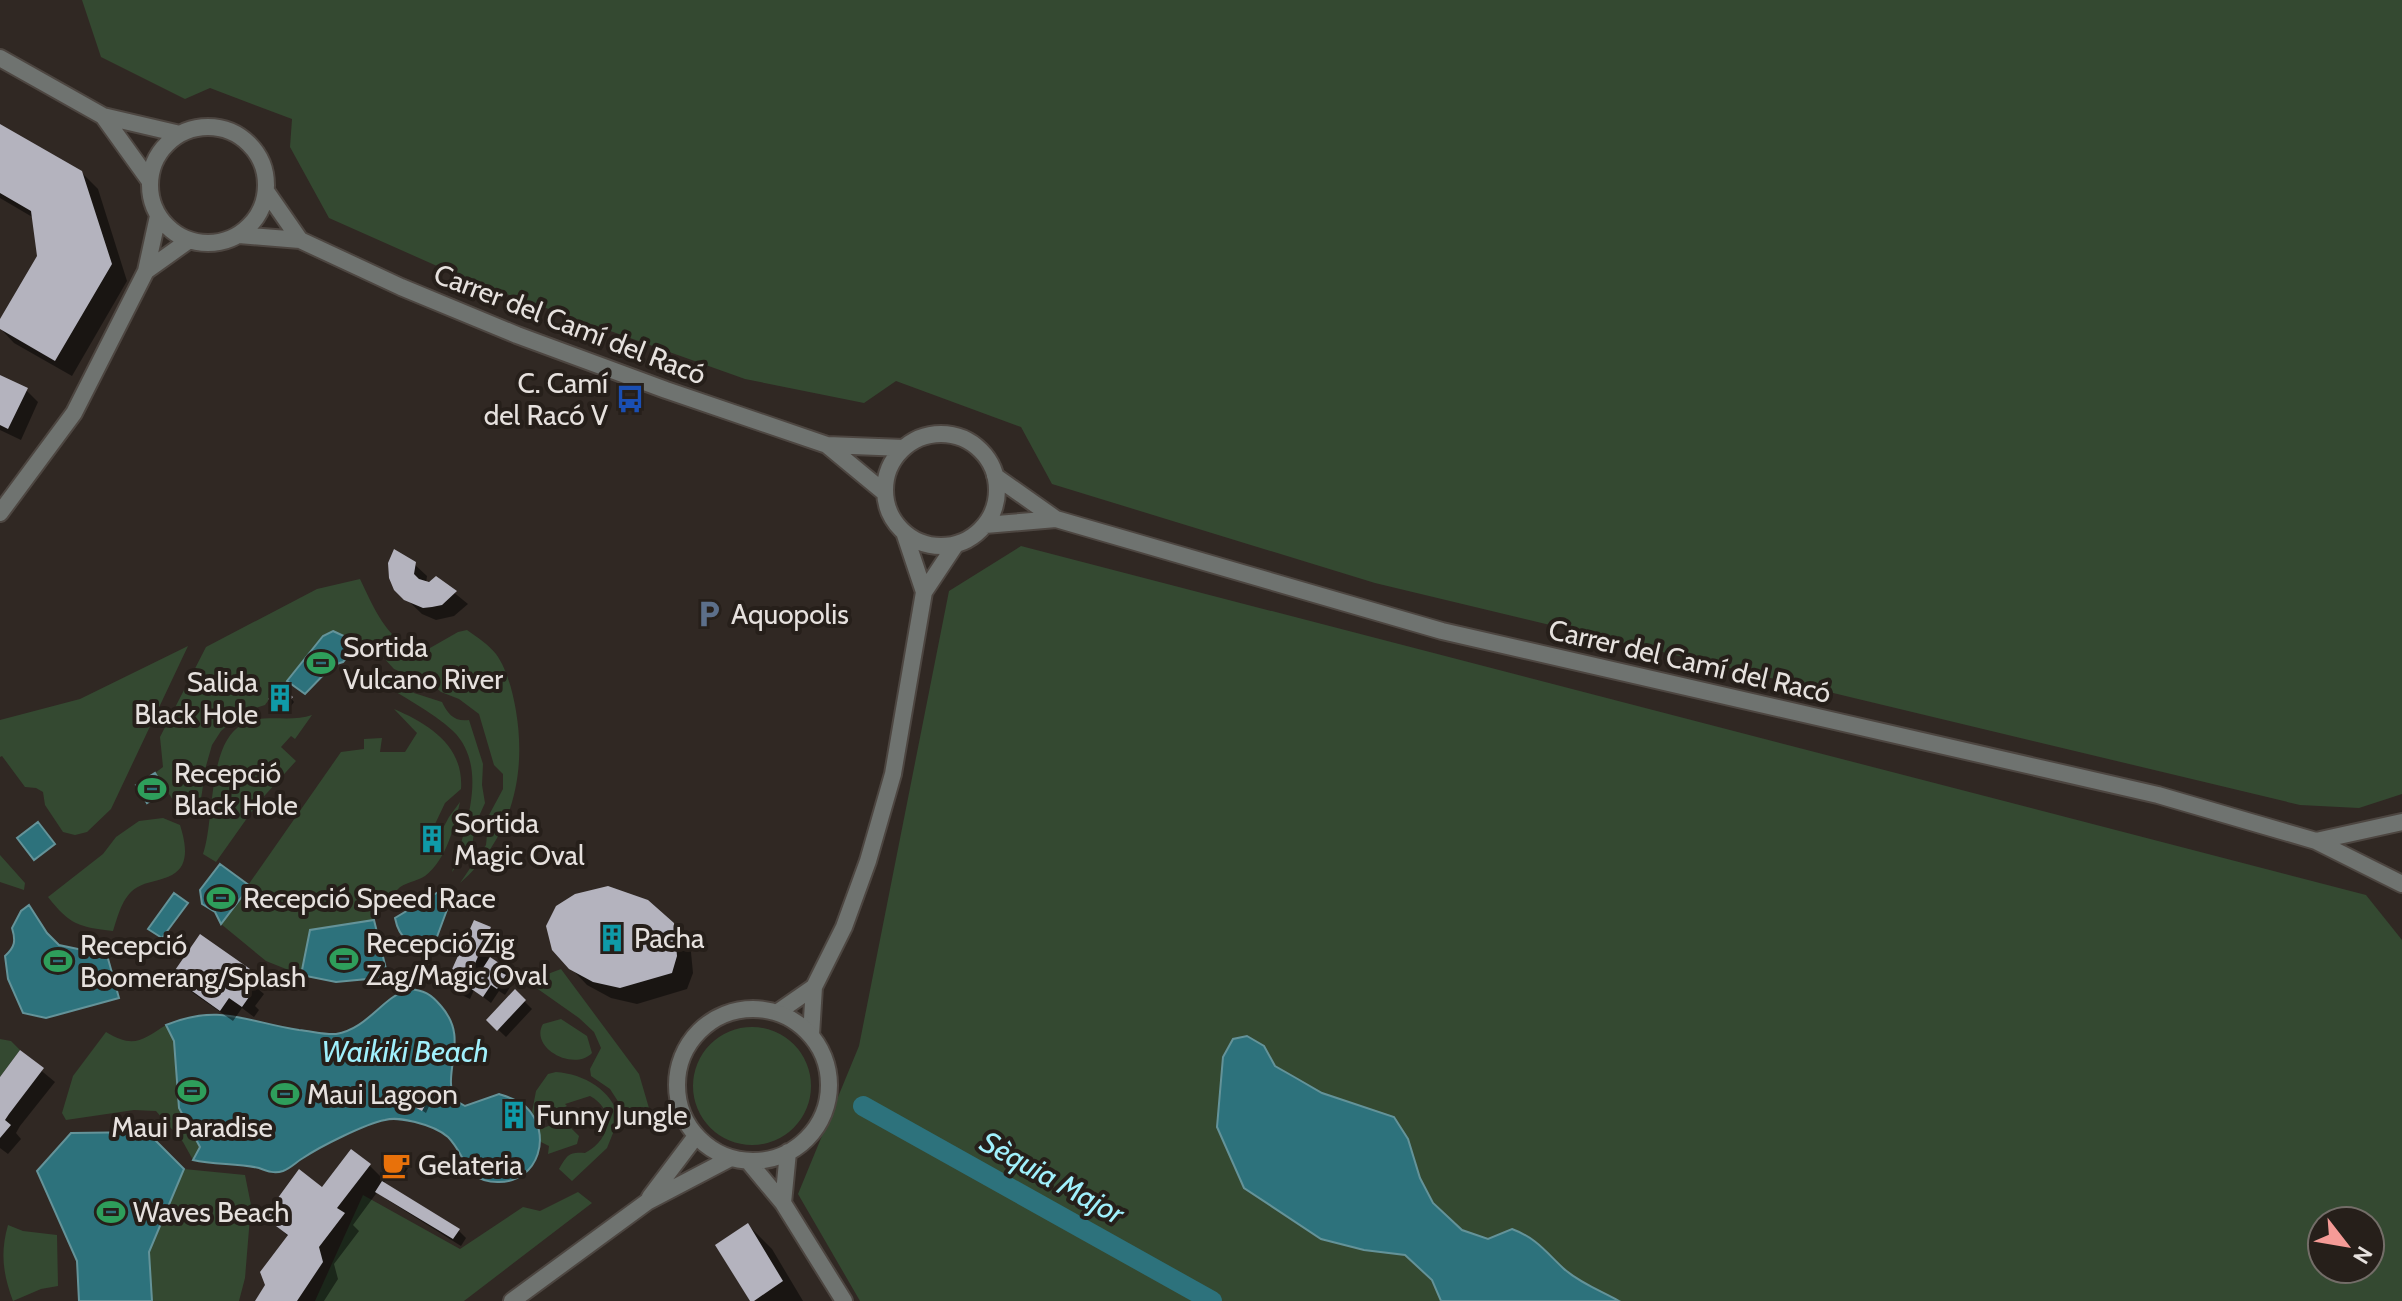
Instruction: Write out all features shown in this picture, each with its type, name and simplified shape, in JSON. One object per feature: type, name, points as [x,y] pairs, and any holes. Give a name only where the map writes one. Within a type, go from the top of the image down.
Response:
[{"type":"street","points":[[0,58],[103,116],[180,134]]},
{"type":"street","points":[[103,116],[149,180]]},
{"type":"street","points":[[216,127],[231,132],[244,140],[262,163],[266,191],[261,208],[252,223],[239,235],[223,242],[205,244],[188,241],[166,227],[158,216],[149,180],[156,158],[180,134],[197,128],[216,127]]},
{"type":"street","points":[[266,191],[300,240]]},
{"type":"street","points":[[0,513],[74,413],[146,271],[158,216]]},
{"type":"street","name":"Carrer del Camí del Racó","points":[[239,235],[300,240],[401,287],[517,335],[827,445],[904,448]]},
{"type":"street","points":[[146,271],[188,241]]},
{"type":"street","points":[[904,532],[928,544],[956,544],[985,525],[996,501],[995,476],[978,447],[959,437],[928,435],[904,448],[889,468],[885,493],[891,514],[904,532],[924,592]]},
{"type":"street","name":"Carrer del Camí del Racó","points":[[827,445],[885,493]]},
{"type":"street","name":"Carrer del Camí del Racó","points":[[995,476],[1056,519],[1442,631],[2158,795],[2316,841],[2402,884]]},
{"type":"street","name":"Carrer del Camí del Racó","points":[[985,525],[1056,519]]},
{"type":"street","points":[[811,1035],[814,987],[844,927],[868,861],[893,774],[924,592],[956,544]]},
{"type":"street","name":"Carrer del Camí del Racó","points":[[2316,841],[2402,822]]},
{"type":"street","points":[[778,1012],[814,987]]},
{"type":"street","points":[[512,1301],[647,1202],[740,1160],[775,1158],[788,1152],[813,1130],[827,1099],[826,1065],[811,1035],[801,1025],[778,1012],[758,1008],[719,1016],[702,1027],[680,1061],[676,1081],[678,1101],[684,1120],[706,1146],[740,1160],[783,1203],[844,1301]]},
{"type":"street","points":[[647,1202],[696,1136]]},
{"type":"street","points":[[783,1203],[788,1152]]},
{"type":"green space","points":[[82,0],[2402,0],[2402,794],[2359,808],[2300,805],[1375,583],[1052,484],[1021,427],[896,381],[864,403],[745,379],[473,282],[329,218],[290,147],[292,119],[210,88],[185,99],[101,57]]},
{"type":"green space","points":[[1021,546],[2366,895],[2402,940],[2402,1301],[860,1301],[798,1194],[859,1046],[949,591]]},
{"type":"green space","points":[[360,579],[382,621],[416,656],[467,630],[496,654],[509,681],[519,735],[517,782],[503,826],[492,847],[460,883],[486,845],[489,815],[503,789],[503,774],[494,765],[479,714],[459,699],[441,692],[421,674],[394,669],[382,656],[366,655],[351,649],[350,643],[323,636],[282,689],[278,687],[265,705],[243,712],[221,731],[212,745],[201,799],[193,808],[175,803],[155,773],[163,767],[160,737],[206,647],[317,589]]},
{"type":"green space","points":[[188,646],[111,809],[87,832],[75,835],[63,832],[45,805],[43,792],[25,787],[0,757],[0,720],[80,699]]},
{"type":"green space","points":[[390,678],[401,682],[414,693],[442,702],[455,718],[469,720],[483,764],[485,803],[475,825],[472,847],[452,872],[468,818],[472,780],[470,762],[464,746],[453,731],[377,679]]},
{"type":"green space","points":[[394,709],[442,738],[457,760],[461,789],[445,803],[427,841],[435,843],[460,802],[444,852],[425,876],[397,890],[374,920],[311,930],[301,975],[266,961],[221,924],[341,752],[364,749],[364,739],[382,738],[380,752],[405,752],[417,733]]},
{"type":"green space","points":[[312,715],[295,739],[291,736],[281,747],[296,761],[257,804],[216,862],[203,854],[218,765],[231,734],[251,721]]},
{"type":"green space","points":[[163,818],[180,825],[185,845],[182,865],[172,875],[131,892],[121,907],[113,931],[76,923],[48,897],[103,854],[116,837],[139,821]]},
{"type":"green space","points":[[0,855],[25,883],[24,890],[0,882]]},
{"type":"green space","points":[[505,966],[512,966],[537,978],[561,969],[639,1074],[651,1115],[632,1123],[610,1089],[591,1076],[590,1069],[601,1048],[594,1032]]},
{"type":"green space","points":[[561,1019],[587,1036],[592,1053],[575,1060],[565,1059],[548,1049],[540,1033],[543,1024]]},
{"type":"green space","points":[[166,1025],[174,1041],[179,1108],[200,1148],[193,1160],[183,1142],[156,1111],[134,1110],[66,1120],[62,1113],[73,1076],[106,1032],[131,1041],[150,1035]]},
{"type":"green space","points":[[752,1027],[774,1032],[794,1044],[806,1064],[811,1086],[806,1108],[794,1128],[774,1140],[752,1145],[730,1140],[710,1128],[698,1108],[693,1086],[698,1064],[710,1044],[730,1032]]},
{"type":"green space","points":[[0,1039],[11,1041],[20,1050],[0,1077]]},
{"type":"green space","points":[[556,1072],[577,1076],[595,1085],[610,1099],[619,1118],[607,1148],[572,1181],[559,1169],[569,1155],[585,1153],[600,1141],[605,1133],[607,1117],[599,1102],[590,1096],[565,1104],[567,1106],[537,1120],[532,1112],[536,1091],[548,1074]]},
{"type":"green space","points":[[564,1121],[579,1136],[577,1144],[548,1154],[549,1146],[541,1142],[539,1130]]},
{"type":"green space","points":[[184,1169],[245,1175],[251,1205],[245,1278],[239,1301],[152,1301],[149,1252]]},
{"type":"green space","points":[[578,1192],[592,1203],[464,1301],[315,1301],[363,1195],[460,1249],[523,1207],[540,1211]]},
{"type":"green space","points":[[8,1225],[23,1231],[57,1235],[58,1286],[41,1289],[13,1301],[4,1263]]},
{"type":"water","name":"Sortida Vulcano River","points":[[333,631],[348,638],[350,654],[343,662],[333,665],[305,694],[287,681],[323,636]]},
{"type":"water","name":"Recepció Black Hole","points":[[155,773],[166,791],[147,803],[136,785]]},
{"type":"water","points":[[38,822],[55,844],[34,860],[17,838]]},
{"type":"water","name":"Recepció Speed Race","points":[[220,864],[250,886],[221,924],[215,912],[202,904],[200,890]]},
{"type":"water","points":[[445,888],[452,896],[434,945],[420,946],[408,941],[400,932],[395,918]]},
{"type":"water","points":[[174,893],[188,903],[162,938],[148,929]]},
{"type":"water","name":"Recepció Boomerang/Splash","points":[[29,905],[59,945],[107,955],[119,998],[46,1018],[23,1013],[8,979],[5,956],[14,944],[12,928],[21,911]]},
{"type":"water","name":"Recepció Zig Zag/Magic Oval","points":[[374,920],[388,977],[336,982],[301,975],[310,930]]},
{"type":"water","name":"Waikiki Beach","points":[[408,989],[430,996],[449,1018],[455,1041],[451,1075],[453,1099],[465,1106],[499,1094],[520,1102],[534,1118],[539,1130],[538,1154],[524,1174],[499,1182],[479,1178],[444,1134],[424,1124],[397,1119],[376,1122],[355,1131],[280,1172],[193,1160],[200,1147],[179,1108],[174,1041],[166,1025],[202,1015],[218,1015],[336,1034],[357,1026]]},
{"type":"water","points":[[1247,1036],[1264,1046],[1275,1066],[1322,1093],[1394,1117],[1408,1139],[1420,1178],[1433,1203],[1462,1230],[1488,1239],[1512,1229],[1528,1236],[1576,1278],[1619,1301],[1441,1301],[1432,1280],[1405,1255],[1364,1250],[1321,1239],[1244,1188],[1217,1127],[1223,1057],[1233,1039]]},
{"type":"water","name":"Waves Beach","points":[[147,1132],[184,1169],[149,1252],[152,1301],[79,1301],[77,1261],[37,1171],[71,1133]]},
{"type":"building","points":[[0,124],[82,171],[112,264],[55,361],[0,329],[0,319],[37,256],[31,211],[0,193]]},
{"type":"building","points":[[0,375],[28,388],[8,429],[0,425]]},
{"type":"building","points":[[394,549],[416,562],[414,574],[419,579],[429,582],[436,576],[457,591],[442,605],[432,607],[423,608],[404,600],[394,590],[389,578],[388,563]]},
{"type":"building","name":"Salida Black Hole","points":[[279,686],[293,697],[282,710],[268,699]]},
{"type":"building","name":"Pacha","points":[[608,886],[648,900],[674,923],[677,956],[672,973],[620,988],[593,982],[569,969],[552,950],[546,926],[556,906],[575,894]]},
{"type":"building","points":[[474,920],[491,927],[462,993],[445,985]]},
{"type":"building","points":[[200,934],[250,969],[245,975],[253,981],[244,994],[249,997],[242,1007],[229,998],[220,1011],[171,976]]},
{"type":"building","points":[[490,957],[502,965],[498,971],[506,975],[497,989],[491,985],[483,997],[470,988]]},
{"type":"building","points":[[515,989],[526,1000],[497,1031],[486,1020]]},
{"type":"building","points":[[20,1050],[44,1068],[5,1120],[11,1125],[0,1138],[0,1077]]},
{"type":"building","points":[[415,1093],[428,1100],[422,1111],[409,1104]]},
{"type":"building","points":[[351,1149],[371,1164],[337,1208],[345,1213],[319,1247],[323,1262],[297,1301],[255,1301],[265,1285],[260,1272],[288,1235],[264,1217],[299,1169],[322,1187]]},
{"type":"building","name":"Gelateria","points":[[392,1155],[406,1163],[399,1174],[386,1166]]},
{"type":"building","points":[[382,1181],[460,1229],[453,1239],[375,1192]]},
{"type":"building","points":[[748,1223],[783,1281],[754,1301],[750,1301],[715,1245]]},
{"type":"waterway","name":"Sèquia Major","points":[[863,1106],[1212,1301]]},
{"type":"place","name":"C. Camí del Racó V","points":[[630,399]]},
{"type":"place","name":"Aquopolis","points":[[709,614]]},
{"type":"place","name":"Sortida Vulcano River","points":[[321,663]]},
{"type":"place","name":"Salida Black Hole","points":[[280,698]]},
{"type":"place","name":"Recepció Black Hole","points":[[152,789]]},
{"type":"place","name":"Sortida Magic Oval","points":[[432,839]]},
{"type":"place","name":"Recepció Speed Race","points":[[221,898]]},
{"type":"place","name":"Pacha","points":[[612,938]]},
{"type":"place","name":"Recepció Zig Zag/Magic Oval","points":[[344,959]]},
{"type":"place","name":"Recepció Boomerang/Splash","points":[[58,961]]},
{"type":"place","name":"Maui Paradise","points":[[192,1091]]},
{"type":"place","name":"Maui Lagoon","points":[[285,1094]]},
{"type":"place","name":"Funny Jungle","points":[[514,1115]]},
{"type":"place","name":"Gelateria","points":[[396,1165]]},
{"type":"place","name":"Waves Beach","points":[[111,1212]]}]
